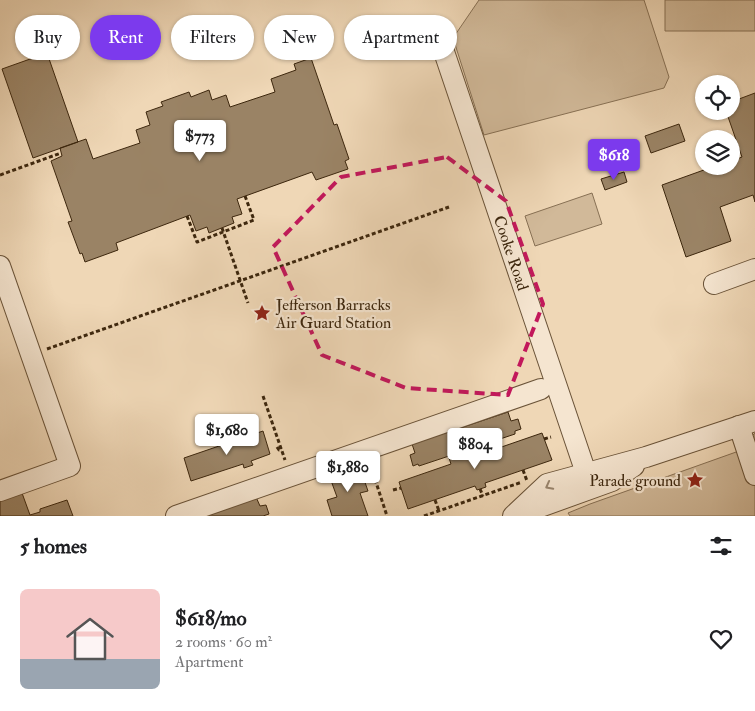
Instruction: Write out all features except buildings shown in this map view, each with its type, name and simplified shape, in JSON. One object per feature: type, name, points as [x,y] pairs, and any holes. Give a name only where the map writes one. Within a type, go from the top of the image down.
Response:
[{"type":"street","name":"Cooke Road","points":[[447,60],[586,473]]},
{"type":"street","points":[[0,266],[70,466],[0,491]]},
{"type":"street","points":[[714,284],[755,269]]},
{"type":"street","points":[[176,516],[541,389]]},
{"type":"street","points":[[513,516],[547,484],[646,457],[747,423],[755,475]]},
{"type":"street","points":[[522,516],[612,481],[646,457]]},
{"type":"path","points":[[0,175],[61,153]]},
{"type":"path","points":[[188,216],[197,242],[223,230],[254,220],[245,196]]},
{"type":"path","points":[[31,355],[449,207]]},
{"type":"path","points":[[223,230],[248,303]]},
{"type":"path","points":[[263,396],[291,477]]},
{"type":"path","points":[[273,433],[274,427]]},
{"type":"path","points":[[544,439],[551,437]]},
{"type":"path","points":[[277,446],[279,450],[282,450]]},
{"type":"path","points":[[366,451],[387,516]]},
{"type":"path","points":[[523,470],[527,481]]},
{"type":"path","points":[[424,516],[534,478]]},
{"type":"path","points":[[393,490],[401,488]]},
{"type":"path","points":[[480,489],[483,496]]},
{"type":"path","points":[[435,500],[438,511]]},
{"type":"highlighted area","points":[[447,157],[506,201],[543,304],[508,395],[406,388],[322,355],[273,247],[341,177]]},
{"type":"shaded area","points":[[479,0],[644,0],[669,77],[664,88],[484,135],[457,51],[457,32]]},
{"type":"shaded area","points":[[665,0],[755,0],[755,31],[665,31]]},
{"type":"shaded area","points":[[592,193],[602,224],[535,246],[525,216]]},
{"type":"shaded area","name":"Parade ground","points":[[755,433],[755,516],[570,516],[568,513],[753,446],[752,436]]},
{"type":"place","name":"Jefferson Barracks Air Guard Station","points":[[262,313]]},
{"type":"place","name":"Parade ground","points":[[695,480]]}]
